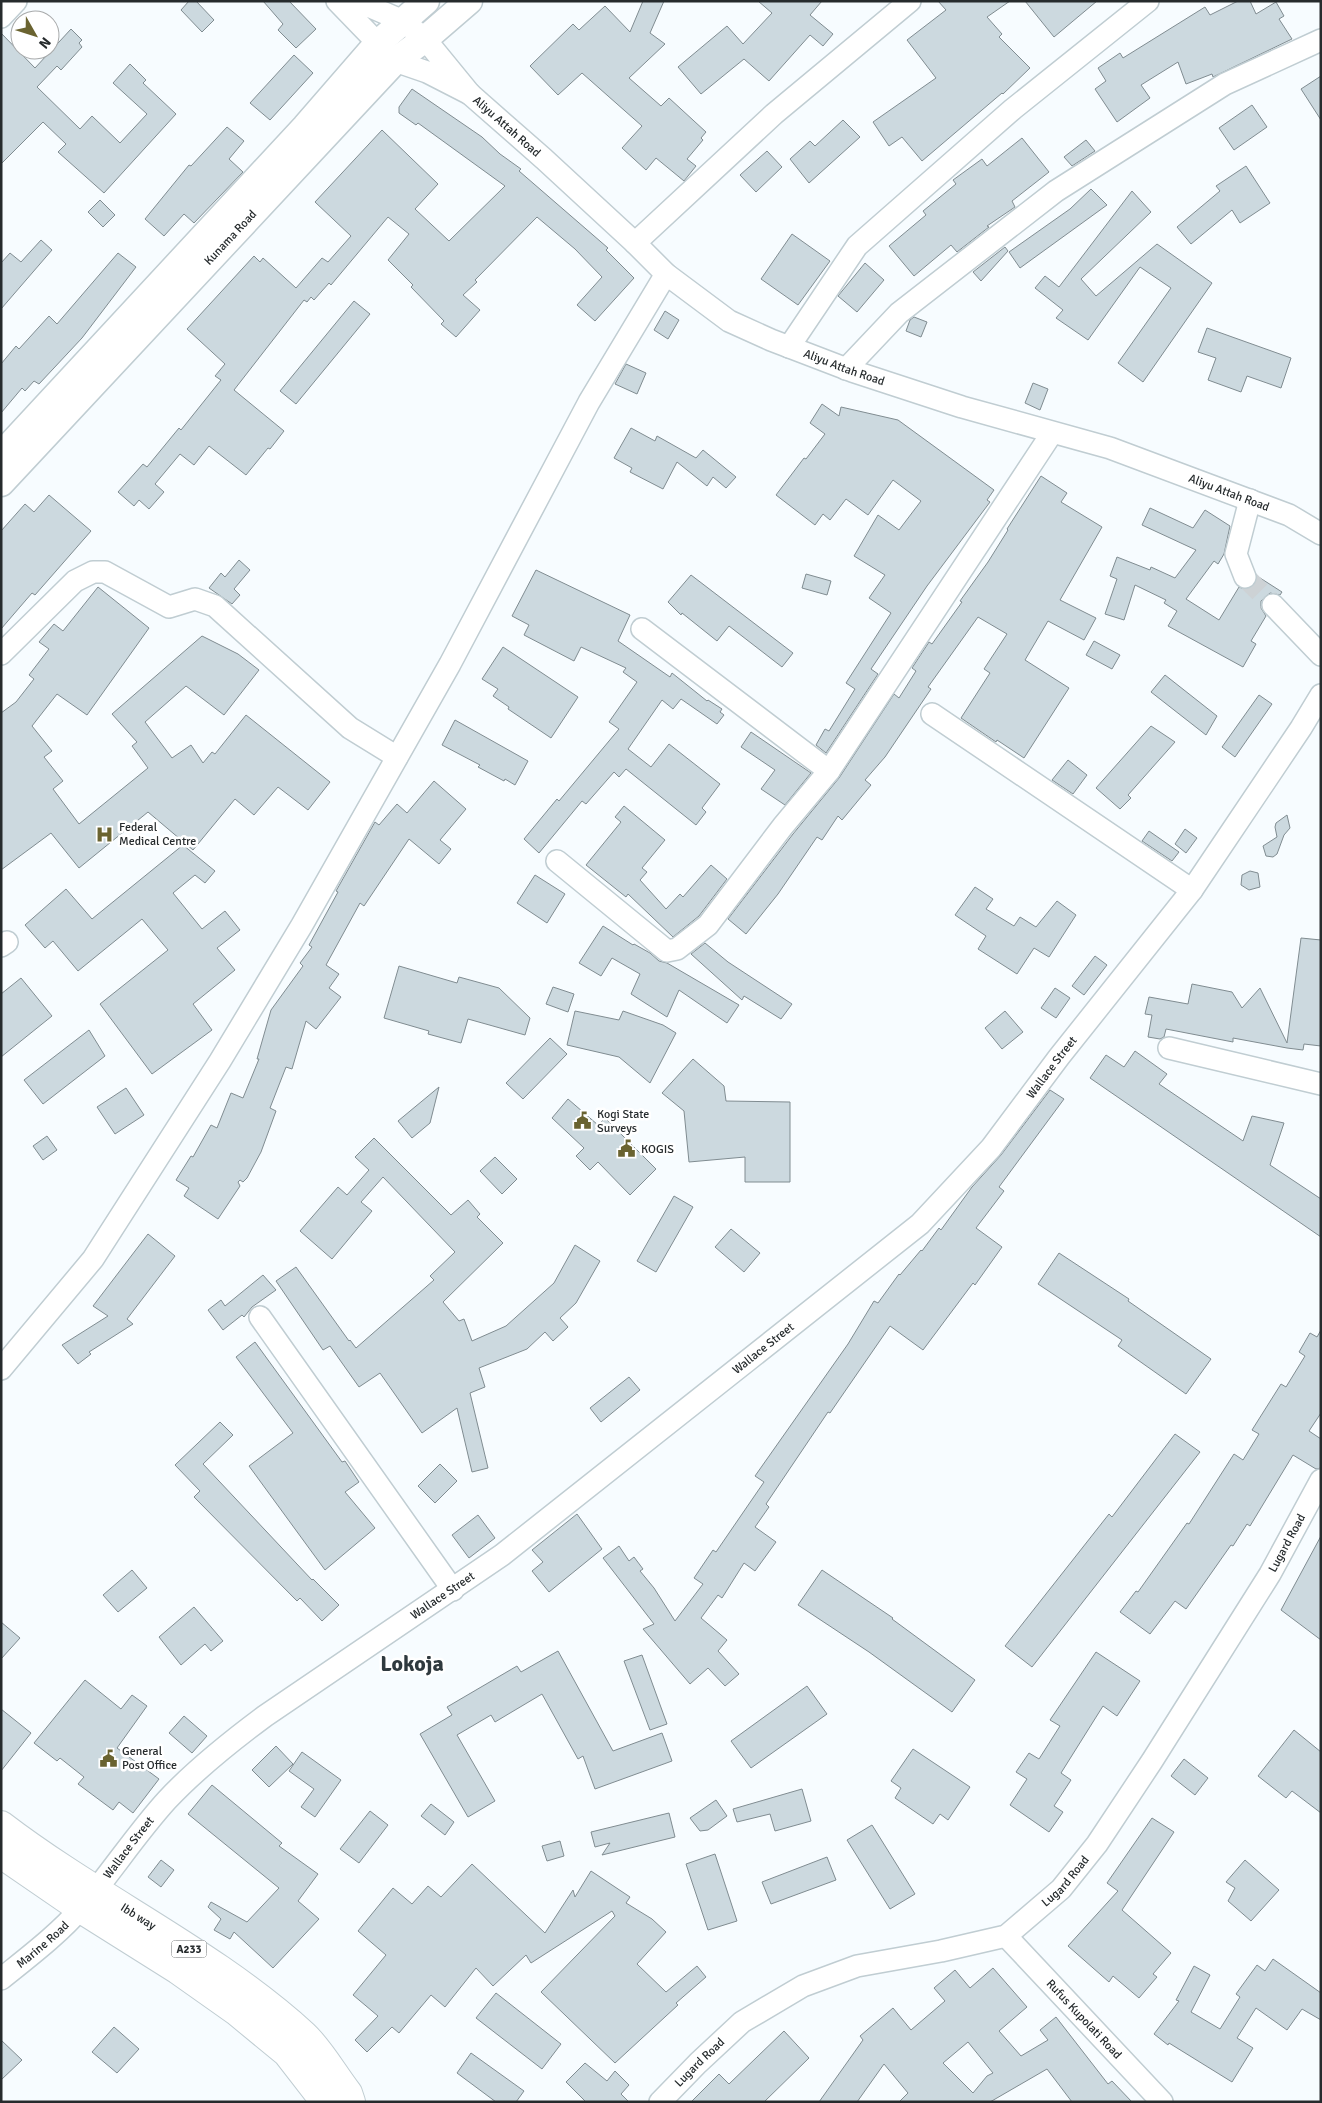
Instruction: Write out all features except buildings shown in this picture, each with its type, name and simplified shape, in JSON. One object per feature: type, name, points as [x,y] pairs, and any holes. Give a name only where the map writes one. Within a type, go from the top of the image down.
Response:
[{"type":"highway","name":"Ibb way","points":[[1,1825],[88,1900],[192,1950],[264,2003],[306,2037],[348,2093],[351,2102]]},
{"type":"highway","name":"A233","points":[[1,1854],[88,1900],[178,1970],[236,2011],[287,2053],[325,2102]]},
{"type":"main road","name":"Kunama Road","points":[[1,484],[386,53],[403,21],[426,1]]},
{"type":"main road","name":"Kunama Road","points":[[1,455],[305,128],[386,53],[425,39],[469,1]]},
{"type":"street","points":[[1,17],[16,1]]},
{"type":"street","name":"Aliyu Attah Road","points":[[337,1],[386,53],[470,94]]},
{"type":"street","name":"Aliyu Attah Road","points":[[357,1],[403,21],[425,39],[470,94],[544,158],[635,242],[666,274],[729,321],[846,369],[962,407],[1110,448],[1289,515]]},
{"type":"street","points":[[635,242],[774,114],[910,1]]},
{"type":"street","points":[[790,347],[857,246],[1013,109],[1148,1]]},
{"type":"street","points":[[846,369],[899,314],[1056,191],[1225,84],[1321,40]]},
{"type":"street","points":[[1,1369],[93,1259],[216,1069],[450,664],[590,402],[666,274]]},
{"type":"street","points":[[557,861],[667,951],[677,949],[708,924],[783,826],[829,771],[1052,433]]},
{"type":"street","points":[[1245,577],[1236,554],[1250,500]]},
{"type":"street","points":[[1289,515],[1321,519]]},
{"type":"street","points":[[1289,515],[1321,534]]},
{"type":"street","points":[[1,654],[75,582],[93,572],[106,572],[169,607],[195,599],[215,606],[350,728],[397,757]]},
{"type":"street","points":[[1273,605],[1321,655]]},
{"type":"street","points":[[642,629],[829,771]]},
{"type":"street","name":"Wallace Street","points":[[88,1900],[165,1802],[197,1769],[265,1716],[502,1556],[920,1224],[992,1148],[1060,1057],[1192,890],[1301,728],[1321,695]]},
{"type":"street","points":[[932,714],[1192,890]]},
{"type":"street","points":[[1169,1048],[1321,1084]]},
{"type":"street","points":[[260,1317],[453,1590]]},
{"type":"street","name":"Lugard Road","points":[[660,2102],[742,2022],[803,1986],[857,1966],[941,1952],[1006,1936],[1061,1889],[1098,1844],[1270,1574],[1321,1480]]},
{"type":"street","name":"Marine Road","points":[[1,1979],[25,1960],[88,1900]]},
{"type":"street","name":"Rufus Kupolati Road","points":[[1006,1936],[1162,2102]]},
{"type":"tunnel","points":[[1245,577],[1273,605]]},
{"type":"place","name":"Federal Medical Centre","points":[[105,834]]},
{"type":"place","name":"Kogi State Surveys","points":[[583,1121]]},
{"type":"place","name":"KOGIS","points":[[627,1149]]},
{"type":"place","name":"General Post Office","points":[[108,1758]]},
{"type":"district","name":"Lokoja","points":[[412,1663]]}]
